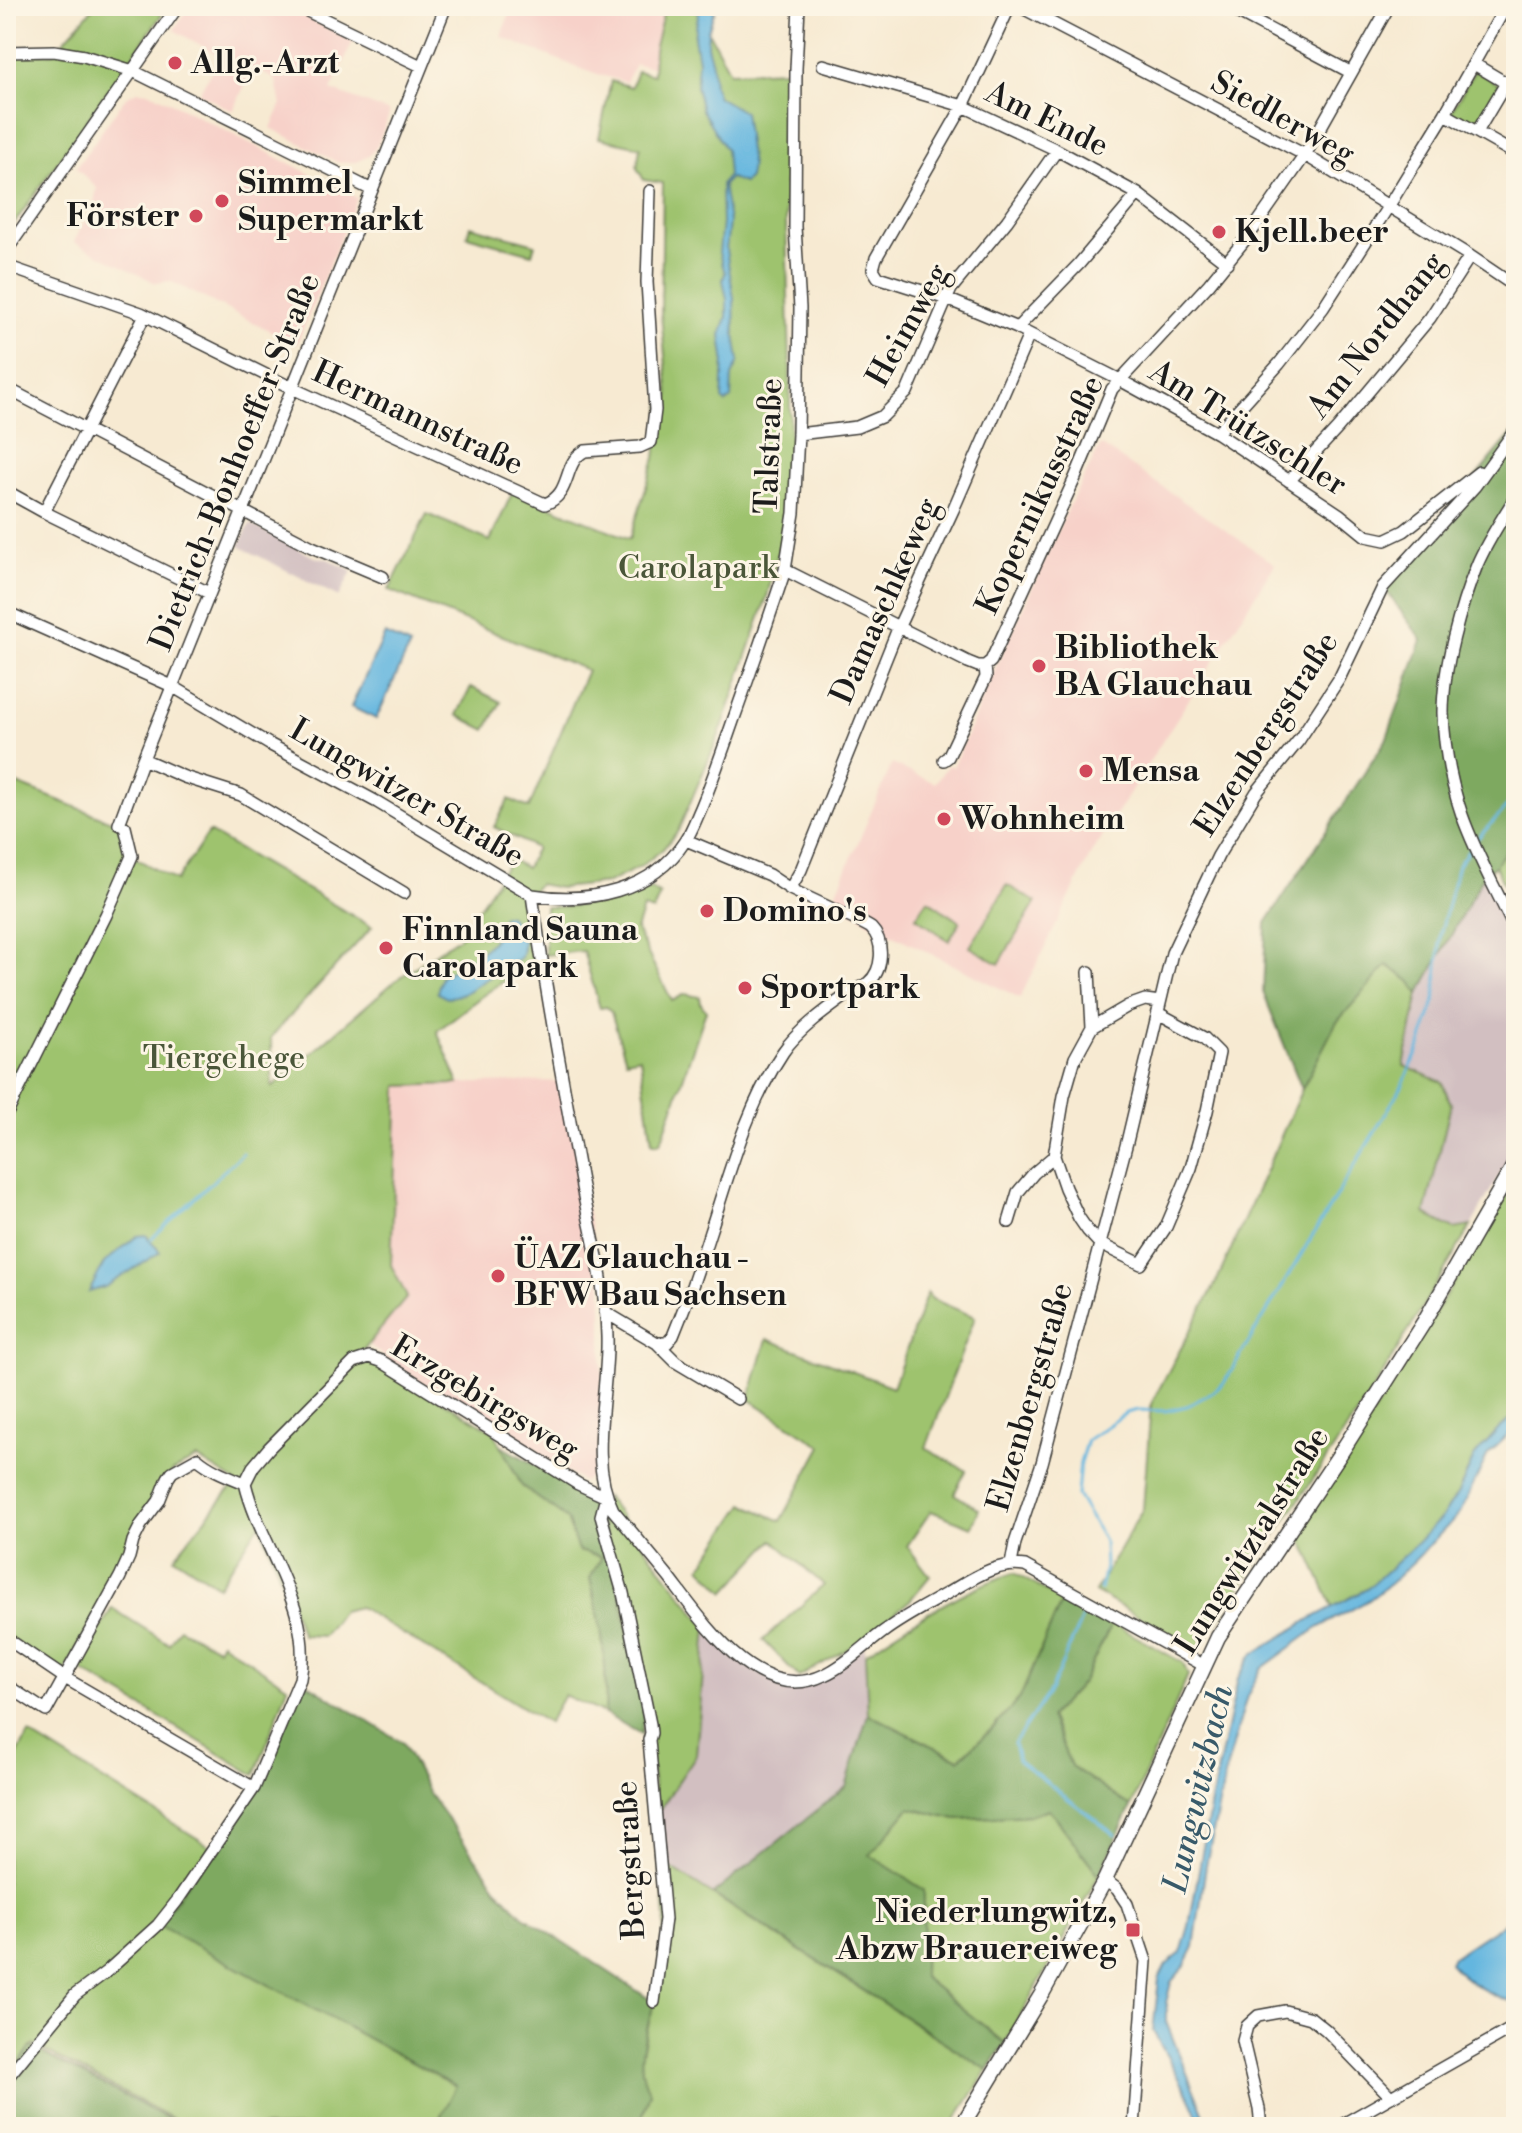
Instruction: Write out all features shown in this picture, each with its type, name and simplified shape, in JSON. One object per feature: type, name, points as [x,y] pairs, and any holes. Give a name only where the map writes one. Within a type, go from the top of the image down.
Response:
[{"type":"main road","name":"Lungwitztalstraße","points":[[961,2127],[1043,1992],[1105,1880],[1218,1637],[1424,1322],[1516,1162]]},
{"type":"street","points":[[6,251],[178,6]]},
{"type":"street","points":[[297,6],[421,66]]},
{"type":"street","name":"Dietrich-Bonhoeffer-Straße","points":[[6,1115],[106,915],[132,856],[125,827],[119,824],[143,759],[446,6]]},
{"type":"street","name":"Talstraße","points":[[532,895],[575,899],[617,891],[656,872],[686,840],[714,776],[785,570],[794,513],[798,434],[800,308],[795,227],[799,6]]},
{"type":"street","points":[[963,106],[1010,6]]},
{"type":"street","name":"Kopernikusstraße","points":[[944,760],[986,677],[985,666],[991,661],[1075,478],[1112,389],[1227,263],[1252,231],[1305,155],[1389,6]]},
{"type":"street","points":[[1217,433],[1279,364],[1323,308],[1445,114],[1506,6]]},
{"type":"street","name":"Siedlerweg","points":[[1026,7],[1305,155],[1516,287]]},
{"type":"street","points":[[1233,10],[1350,72]]},
{"type":"street","points":[[6,52],[54,51],[84,56],[133,71],[372,190]]},
{"type":"street","points":[[1474,64],[1506,83],[1477,132]]},
{"type":"street","name":"Am Ende","points":[[823,65],[963,106],[1057,150],[1138,194],[1227,263]]},
{"type":"street","name":"Am Trützschler","points":[[963,106],[876,258],[873,269],[878,277],[947,299],[1017,328],[1120,380],[1217,433],[1339,514],[1366,536],[1385,540],[1404,531],[1492,462]]},
{"type":"street","points":[[1445,114],[1512,152]]},
{"type":"street","name":"Heimweg","points":[[798,434],[857,427],[883,416],[907,392],[951,289],[1037,181],[1057,150]]},
{"type":"street","name":"Hermannstraße","points":[[6,266],[145,315],[292,388],[545,504],[561,492],[578,454],[640,447],[651,442],[655,410],[647,282],[650,191]]},
{"type":"street","points":[[1017,328],[1079,264],[1138,194]]},
{"type":"street","name":"Am Nordhang","points":[[1289,481],[1430,318],[1470,256]]},
{"type":"street","points":[[44,512],[145,315]]},
{"type":"street","name":"Damaschkeweg","points":[[790,889],[801,870],[899,626],[1029,335]]},
{"type":"street","points":[[6,388],[312,547],[383,577]]},
{"type":"street","name":"Elzenbergstraße","points":[[1011,1564],[1042,1463],[1127,1142],[1172,953],[1218,856],[1256,793],[1299,740],[1339,679],[1383,587],[1475,486],[1516,429]]},
{"type":"street","points":[[6,491],[209,593]]},
{"type":"street","points":[[1516,496],[1479,562],[1461,609],[1443,712],[1448,763],[1470,836],[1516,932]]},
{"type":"street","points":[[785,570],[968,662],[985,666]]},
{"type":"street","name":"Lungwitzer Straße","points":[[6,612],[172,686],[269,744],[390,809],[532,895],[550,1019],[602,1286],[607,1336],[602,1468],[606,1497]]},
{"type":"street","points":[[143,759],[184,777],[241,795],[404,893]]},
{"type":"street","points":[[657,1343],[667,1343],[673,1336],[710,1234],[736,1149],[778,1060],[803,1030],[848,994],[868,984],[878,971],[881,954],[879,941],[871,929],[860,922],[790,889],[769,875],[686,840]]},
{"type":"street","points":[[1089,972],[1092,1027]]},
{"type":"street","points":[[1145,1000],[1204,1038],[1219,1053],[1191,1168],[1166,1227],[1141,1264],[1100,1244],[1079,1218],[1054,1156],[1064,1096],[1075,1058],[1092,1027],[1145,1000]]},
{"type":"street","points":[[1009,1222],[1018,1192],[1054,1156]]},
{"type":"street","points":[[605,1312],[657,1343],[676,1362],[738,1399]]},
{"type":"street","name":"Erzgebirgsweg","points":[[245,1483],[261,1458],[354,1362],[369,1357],[381,1361],[578,1484],[606,1497]]},
{"type":"street","points":[[6,1685],[46,1711],[120,1577],[137,1533],[159,1501],[172,1472],[197,1458],[245,1483],[292,1599],[302,1635],[300,1679],[254,1788],[158,1925],[106,1972],[75,1995],[6,2079]]},
{"type":"street","points":[[606,1497],[613,1510],[707,1627],[739,1660],[783,1681],[806,1682],[826,1675],[919,1609],[995,1567],[1011,1564],[1025,1566],[1203,1665]]},
{"type":"street","name":"Bergstraße","points":[[606,1497],[601,1516],[623,1593],[650,1724],[665,1919],[654,2002]]},
{"type":"street","points":[[6,1638],[65,1678],[254,1788]]},
{"type":"street","points":[[1105,1880],[1117,1889],[1127,1904],[1146,1961],[1134,2127]]},
{"type":"street","points":[[1261,2127],[1243,2041],[1247,2026],[1258,2016],[1285,2011],[1311,2018],[1390,2096]]},
{"type":"street","points":[[1338,2127],[1516,2026]]},
{"type":"shaded area","points":[[190,6],[282,6],[353,41],[331,90],[390,112],[377,146],[370,155],[357,162],[337,162],[271,128],[281,106],[276,80],[255,69],[252,69],[233,111],[199,93],[220,56],[174,30]]},
{"type":"shaded area","points":[[512,6],[665,6],[654,50],[654,67],[635,64],[626,82],[587,71],[501,37]]},
{"type":"shaded area","points":[[138,91],[150,92],[357,198],[297,344],[170,281],[156,283],[74,242],[94,203],[97,188],[76,168],[126,97]]},
{"type":"shaded area","points":[[1101,445],[1275,564],[1092,852],[1020,998],[832,903],[892,764],[935,783],[948,765],[953,767],[1073,498]]},
{"type":"shaded area","points":[[250,524],[314,557],[328,559],[352,571],[339,597],[239,546]]},
{"type":"shaded area","points":[[1484,875],[1516,939],[1516,1144],[1471,1226],[1454,1229],[1425,1214],[1451,1104],[1404,1066],[1419,994]]},
{"type":"shaded area","name":"ÜAZ Glauchau - BFW Bau Sachsen","points":[[562,1081],[602,1286],[602,1468],[583,1482],[399,1369],[369,1344],[407,1297],[391,1266],[398,1085]]},
{"type":"shaded area","points":[[707,1627],[761,1673],[806,1682],[865,1647],[868,1714],[846,1787],[713,1894],[660,1861],[656,1815],[696,1755]]},
{"type":"green space","points":[[95,6],[168,6],[6,235],[6,54],[53,53]]},
{"type":"green space","points":[[665,6],[716,6],[708,31],[730,72],[787,70],[785,185],[790,473],[783,533],[767,597],[722,728],[678,831],[663,849],[640,867],[608,883],[560,888],[538,884],[524,902],[528,909],[535,960],[437,1031],[459,1084],[398,1086],[391,1265],[407,1297],[355,1360],[369,1357],[494,1432],[522,1486],[567,1519],[578,1551],[602,1557],[590,1578],[603,1645],[605,1714],[564,1695],[548,1723],[359,1607],[342,1611],[323,1636],[302,1635],[260,1524],[218,1586],[174,1557],[236,1482],[197,1458],[172,1472],[63,1675],[6,1637],[7,780],[119,824],[132,856],[176,881],[209,832],[372,927],[271,1037],[272,1087],[395,981],[461,936],[510,859],[526,868],[536,848],[494,827],[509,799],[529,808],[587,670],[389,590],[427,514],[490,541],[513,491],[630,539],[655,458],[662,402],[669,397],[661,315],[663,183],[644,180],[637,168],[640,147],[599,138],[611,81],[631,87],[637,71],[653,75],[654,50]]},
{"type":"green space","points":[[1475,70],[1500,85],[1476,127],[1451,112]]},
{"type":"green space","points":[[470,226],[535,244],[532,254],[467,236]]},
{"type":"green space","points":[[1516,429],[1516,836],[1495,866],[1484,875],[1419,994],[1410,981],[1387,965],[1336,1023],[1302,1089],[1263,992],[1266,923],[1386,740],[1422,640],[1383,587]]},
{"type":"green space","points":[[471,687],[501,702],[486,730],[457,715]]},
{"type":"green space","points":[[1516,836],[1516,911],[1495,866]]},
{"type":"green space","points":[[1007,885],[1036,902],[999,964],[970,947]]},
{"type":"green space","points":[[651,889],[660,895],[653,911],[643,908],[636,930],[672,1001],[685,994],[700,997],[706,1011],[661,1142],[656,1144],[652,1142],[640,1057],[626,1060],[611,1012],[606,1007],[600,1008],[583,951],[545,955],[545,907],[599,902]]},
{"type":"green space","points":[[928,900],[960,922],[949,941],[916,917]]},
{"type":"green space","points":[[1387,965],[1410,981],[1419,994],[1404,1066],[1442,1082],[1451,1104],[1425,1214],[1454,1229],[1471,1226],[1371,1393],[1198,1650],[1095,1592],[1143,1509],[1151,1404],[1216,1283],[1302,1089],[1335,1023]]},
{"type":"green space","points":[[1516,1181],[1516,1414],[1474,1457],[1459,1491],[1443,1516],[1415,1546],[1367,1589],[1333,1607],[1297,1528],[1350,1451]]},
{"type":"green space","points":[[927,1293],[932,1299],[975,1317],[926,1448],[966,1471],[954,1494],[979,1509],[972,1527],[931,1511],[907,1546],[930,1576],[910,1600],[864,1640],[799,1677],[763,1640],[824,1585],[773,1540],[725,1592],[701,1567],[744,1504],[781,1521],[822,1446],[749,1399],[767,1339],[893,1387]]},
{"type":"green space","points":[[501,1446],[594,1497],[620,1594],[644,1715],[641,1734],[605,1714],[603,1645],[590,1578],[602,1557],[578,1551],[567,1519],[522,1486]]},
{"type":"green space","points":[[606,1497],[707,1627],[696,1755],[656,1815],[649,1740],[601,1516]]},
{"type":"green space","points":[[1014,1573],[1062,1600],[1020,1698],[994,1727],[959,1759],[868,1714],[865,1654],[956,1597]]},
{"type":"green space","points":[[1062,1600],[1111,1625],[1083,1682],[1050,1717],[1071,1766],[1131,1807],[1099,1875],[1049,1809],[1030,1815],[957,1819],[909,1808],[870,1855],[924,1890],[923,1977],[1005,2043],[988,2070],[713,1894],[846,1787],[868,1714],[959,1759],[1020,1698]]},
{"type":"green space","points":[[112,1608],[169,1644],[179,1628],[217,1648],[221,1642],[288,1687],[255,1775],[78,1668]]},
{"type":"green space","points":[[1112,1623],[1183,1663],[1188,1675],[1131,1807],[1071,1766],[1050,1717],[1083,1682]]},
{"type":"green space","points":[[300,1679],[403,1743],[430,1795],[501,1893],[522,1915],[654,2002],[642,2059],[642,2070],[650,2092],[639,2127],[435,2127],[456,2086],[158,1925],[254,1788]]},
{"type":"green space","points":[[29,1734],[213,1848],[159,1925],[457,2086],[435,2127],[188,2127],[34,2045],[6,2079],[6,1760],[12,1763]]},
{"type":"green space","points":[[909,1808],[957,1819],[1030,1815],[1049,1809],[1099,1875],[1005,2043],[923,1977],[924,1890],[869,1855]]},
{"type":"green space","points":[[660,1861],[988,2070],[951,2127],[639,2127],[650,2092],[643,2081],[639,2064],[654,2002],[665,1919]]},
{"type":"green space","points":[[31,2047],[184,2127],[6,2127],[6,2079]]},
{"type":"water","points":[[700,6],[716,6],[707,46],[714,87],[718,97],[744,112],[751,166],[749,178],[744,183],[730,178],[723,185],[729,222],[726,250],[739,361],[732,376],[731,398],[726,403],[722,400],[724,357],[721,335],[727,317],[727,299],[723,280],[725,273],[719,253],[721,184],[728,176],[726,150],[702,110],[696,87],[698,61],[694,37]]},
{"type":"water","points":[[385,634],[410,646],[376,719],[351,707]]},
{"type":"water","points":[[504,915],[510,916],[522,935],[521,957],[463,994],[447,998],[437,993],[441,977],[472,958],[493,940]]},
{"type":"water","points":[[146,1235],[160,1252],[105,1287],[89,1292],[104,1263],[137,1236]]},
{"type":"water","points":[[1516,1414],[1516,1428],[1488,1454],[1460,1513],[1391,1583],[1369,1600],[1316,1629],[1261,1669],[1247,1696],[1227,1767],[1206,1865],[1194,1947],[1184,1967],[1171,1982],[1166,2003],[1166,2022],[1209,2127],[1203,2127],[1153,2031],[1159,1979],[1166,1965],[1181,1953],[1189,1926],[1211,1802],[1238,1678],[1252,1655],[1367,1589],[1414,1546],[1443,1516],[1459,1491],[1474,1457]]},
{"type":"water","points":[[1516,1915],[1516,2002],[1513,2002],[1478,1987],[1450,1963],[1453,1957]]},
{"type":"waterway","points":[[1476,840],[1516,797]]},
{"type":"waterway","points":[[1100,1590],[1105,1567],[1104,1541],[1077,1495],[1080,1462],[1087,1440],[1126,1413],[1165,1411],[1187,1406],[1224,1383],[1401,1088],[1419,1049],[1435,1001],[1441,931],[1458,865],[1472,846]]},
{"type":"waterway","points":[[151,1239],[243,1153]]},
{"type":"waterway","points":[[1082,1618],[1051,1689],[1014,1743],[1018,1760],[1115,1835]]},
{"type":"place","name":"Allg.-Arzt","points":[[175,63]]},
{"type":"place","name":"Simmel Supermarkt","points":[[222,201]]},
{"type":"place","name":"Förster","points":[[196,216]]},
{"type":"place","name":"Kjell.beer","points":[[1219,232]]},
{"type":"place","name":"Bibliothek BA Glauchau","points":[[1039,666]]},
{"type":"place","name":"Mensa","points":[[1086,771]]},
{"type":"place","name":"Wohnheim","points":[[944,819]]},
{"type":"place","name":"Domino's","points":[[707,911]]},
{"type":"place","name":"Finnland Sauna Carolapark","points":[[386,948]]},
{"type":"place","name":"Sportpark","points":[[745,988]]},
{"type":"place","name":"ÜAZ Glauchau - BFW Bau Sachsen","points":[[498,1276]]},
{"type":"place","name":"Niederlungwitz, Abzw Brauereiweg","points":[[1133,1930]]},
{"type":"park label","name":"Carolapark","points":[[698,568]]},
{"type":"park label","name":"Tiergehege","points":[[224,1058]]},
{"type":"water label","name":"Lungwitzbach","points":[[1199,1789]]}]
